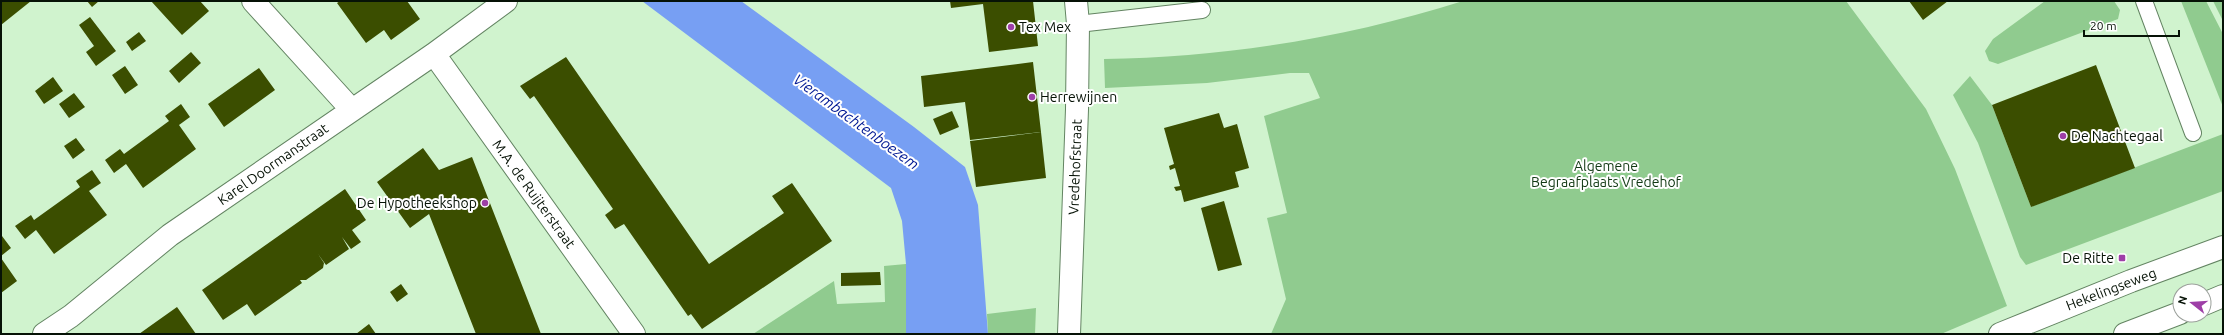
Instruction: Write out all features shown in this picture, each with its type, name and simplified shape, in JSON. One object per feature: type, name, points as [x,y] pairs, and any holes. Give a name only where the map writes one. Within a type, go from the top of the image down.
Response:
[{"type":"street","points":[[252,1],[351,109]]},
{"type":"street","name":"Karel Doormanstraat","points":[[44,334],[71,316],[170,235],[351,109],[434,54],[506,1]]},
{"type":"street","name":"Vredehofstraat","points":[[1069,334],[1078,24],[1076,1]]},
{"type":"street","name":"M.A. de Ruijterstraat","points":[[434,54],[634,334]]},
{"type":"street","name":"Hekelingseweg","points":[[2000,334],[2131,281],[2223,247]]},
{"type":"street","points":[[2212,301],[2223,296]]},
{"type":"street","points":[[2126,334],[2172,316]]},
{"type":"lane","points":[[2144,1],[2193,133]]},
{"type":"lane","points":[[1078,24],[1202,10]]},
{"type":"green space","name":"Algemene Begraafplaats Vredehof","points":[[1463,1],[1846,1],[1926,109],[1955,169],[2007,306],[1941,334],[1271,334],[1286,299],[1267,218],[1287,213],[1264,116],[1320,98],[1309,73],[1290,73],[1207,83],[1105,88],[1104,59],[1195,54],[1240,50],[1285,43],[1375,25]]},
{"type":"green space","points":[[2045,1],[2114,1],[2120,10],[2118,19],[1998,64],[1989,61],[1985,51],[1993,39]]},
{"type":"green space","points":[[2181,1],[2206,1],[2223,34],[2223,107]]},
{"type":"green space","points":[[2213,1],[2223,1],[2223,21]]},
{"type":"green space","points":[[1970,76],[1992,105],[2031,207],[2223,134],[2223,191],[2026,265],[2020,257],[1978,143],[1953,95]]},
{"type":"green space","points":[[906,264],[906,334],[753,334],[834,281],[837,304],[885,302],[884,266]]},
{"type":"green space","points":[[1036,308],[1035,334],[988,334],[987,314]]},
{"type":"water","name":"Vierambachtenboezem","points":[[642,1],[741,1],[914,127],[965,167],[978,205],[988,334],[906,334],[906,264],[902,221],[891,188]]},
{"type":"building","points":[[1,1],[31,1],[1,25]]},
{"type":"building","points":[[87,1],[99,1],[92,7]]},
{"type":"building","points":[[151,1],[200,1],[209,11],[182,35]]},
{"type":"building","points":[[340,1],[407,1],[420,19],[391,40],[384,30],[366,43],[337,3]]},
{"type":"building","name":"Tex Mex","points":[[950,1],[1033,1],[1038,46],[989,52],[983,4],[951,8]]},
{"type":"building","points":[[1909,1],[1948,1],[1923,20]]},
{"type":"building","points":[[90,17],[116,51],[96,66],[86,52],[94,46],[79,25]]},
{"type":"building","points":[[139,32],[146,41],[132,51],[126,42]]},
{"type":"building","points":[[191,52],[201,63],[179,83],[169,71]]},
{"type":"building","points":[[566,57],[709,264],[784,213],[772,196],[792,183],[832,241],[702,329],[691,314],[688,316],[624,224],[615,229],[605,215],[613,209],[534,96],[530,99],[520,86]]},
{"type":"building","points":[[1033,62],[1041,132],[970,140],[965,102],[924,107],[921,76]]},
{"type":"building","name":"De Nachtegaal","points":[[2096,65],[2135,168],[2031,207],[1992,105]]},
{"type":"building","points":[[125,66],[138,85],[125,94],[112,75]]},
{"type":"building","points":[[259,68],[275,90],[224,127],[208,104]]},
{"type":"building","points":[[53,77],[63,91],[44,104],[35,91]]},
{"type":"building","points":[[74,93],[85,107],[69,118],[59,104]]},
{"type":"building","points":[[181,104],[190,117],[179,125],[196,149],[143,188],[126,164],[114,173],[105,160],[120,149],[124,154],[169,121],[165,116]]},
{"type":"building","points":[[952,111],[959,127],[940,135],[933,119]]},
{"type":"building","points":[[1219,113],[1224,128],[1237,124],[1249,168],[1235,172],[1239,187],[1184,202],[1181,190],[1176,191],[1174,187],[1180,186],[1175,168],[1170,170],[1169,166],[1174,164],[1164,128]]},
{"type":"building","points":[[1041,132],[1046,178],[976,187],[970,141]]},
{"type":"building","points":[[76,138],[85,150],[73,159],[64,146]]},
{"type":"building","points":[[423,148],[439,170],[472,157],[541,334],[476,334],[429,214],[410,228],[377,182]]},
{"type":"building","points":[[92,170],[101,183],[89,191],[107,215],[54,254],[36,230],[25,239],[15,226],[31,215],[34,220],[80,187],[76,181]]},
{"type":"building","points":[[345,189],[366,220],[352,230],[361,242],[351,249],[342,237],[349,249],[326,265],[318,254],[324,263],[323,268],[306,280],[300,280],[302,283],[255,316],[247,304],[223,320],[202,290]]},
{"type":"building","points":[[1224,201],[1242,265],[1218,271],[1201,208]]},
{"type":"building","points":[[2,236],[11,248],[1,256],[1,237]]},
{"type":"building","points":[[1,258],[17,281],[1,293]]},
{"type":"building","points":[[880,272],[881,285],[841,286],[841,273]]},
{"type":"building","points":[[401,284],[408,294],[397,302],[390,292]]},
{"type":"building","points":[[177,307],[196,334],[139,334],[153,324]]},
{"type":"building","points":[[369,324],[376,334],[356,334]]},
{"type":"place","name":"Tex Mex","points":[[1011,27]]},
{"type":"place","name":"Herrewijnen","points":[[1032,97]]},
{"type":"place","name":"De Nachtegaal","points":[[2063,136]]},
{"type":"place","name":"De Hypotheekshop","points":[[485,203]]},
{"type":"place","name":"De Ritte","points":[[2122,258]]}]
